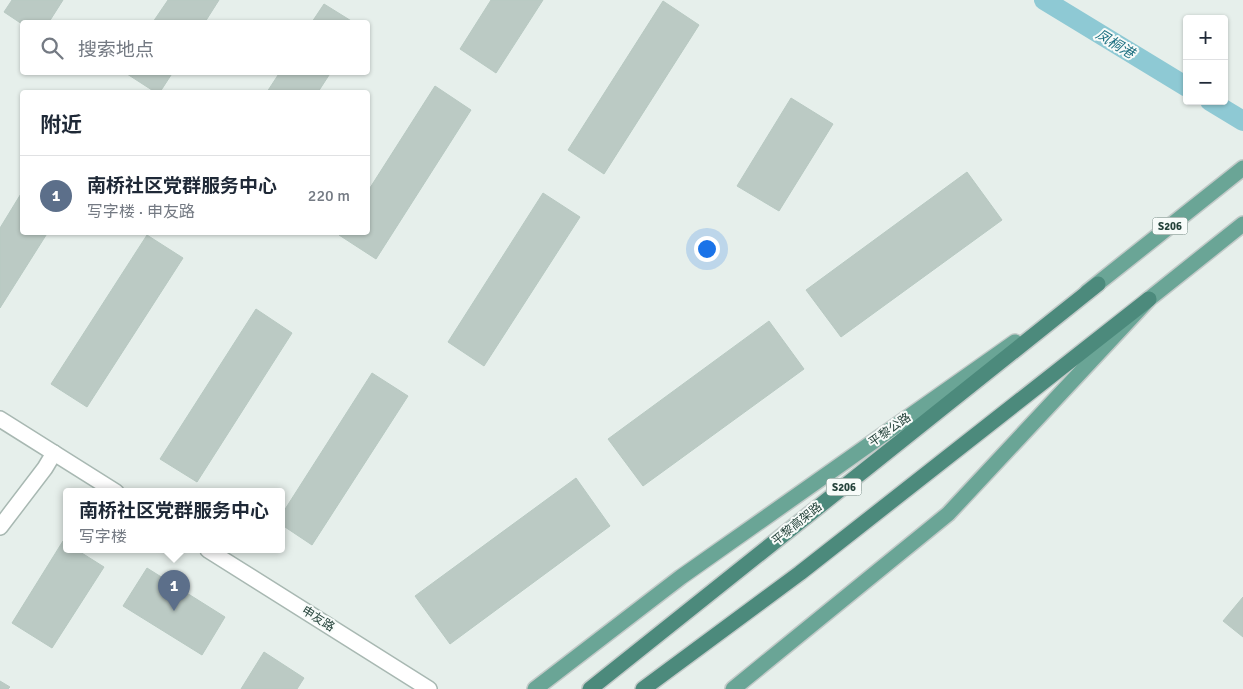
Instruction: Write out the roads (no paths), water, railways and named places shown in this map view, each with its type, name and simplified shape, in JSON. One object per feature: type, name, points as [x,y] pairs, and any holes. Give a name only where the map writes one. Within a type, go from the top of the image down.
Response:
[{"type":"highway","name":"平黎高架路","points":[[590,689],[1098,284]]},
{"type":"highway","points":[[643,689],[800,573],[1149,299]]},
{"type":"main road","name":"平黎公路","points":[[535,689],[681,577],[1098,284],[1243,168]]},
{"type":"main road","points":[[733,689],[948,514],[1149,299],[1243,224]]},
{"type":"street","points":[[0,419],[110,488]]},
{"type":"street","points":[[0,527],[45,468],[54,453]]},
{"type":"street","name":"申友路","points":[[213,553],[429,689]]},
{"type":"waterway","name":"凤桐港","points":[[1044,0],[1183,85]]},
{"type":"waterway","name":"凤桐港","points":[[1217,105],[1243,121]]},
{"type":"place","name":"南桥社区党群服务中心","points":[[174,611]]}]
